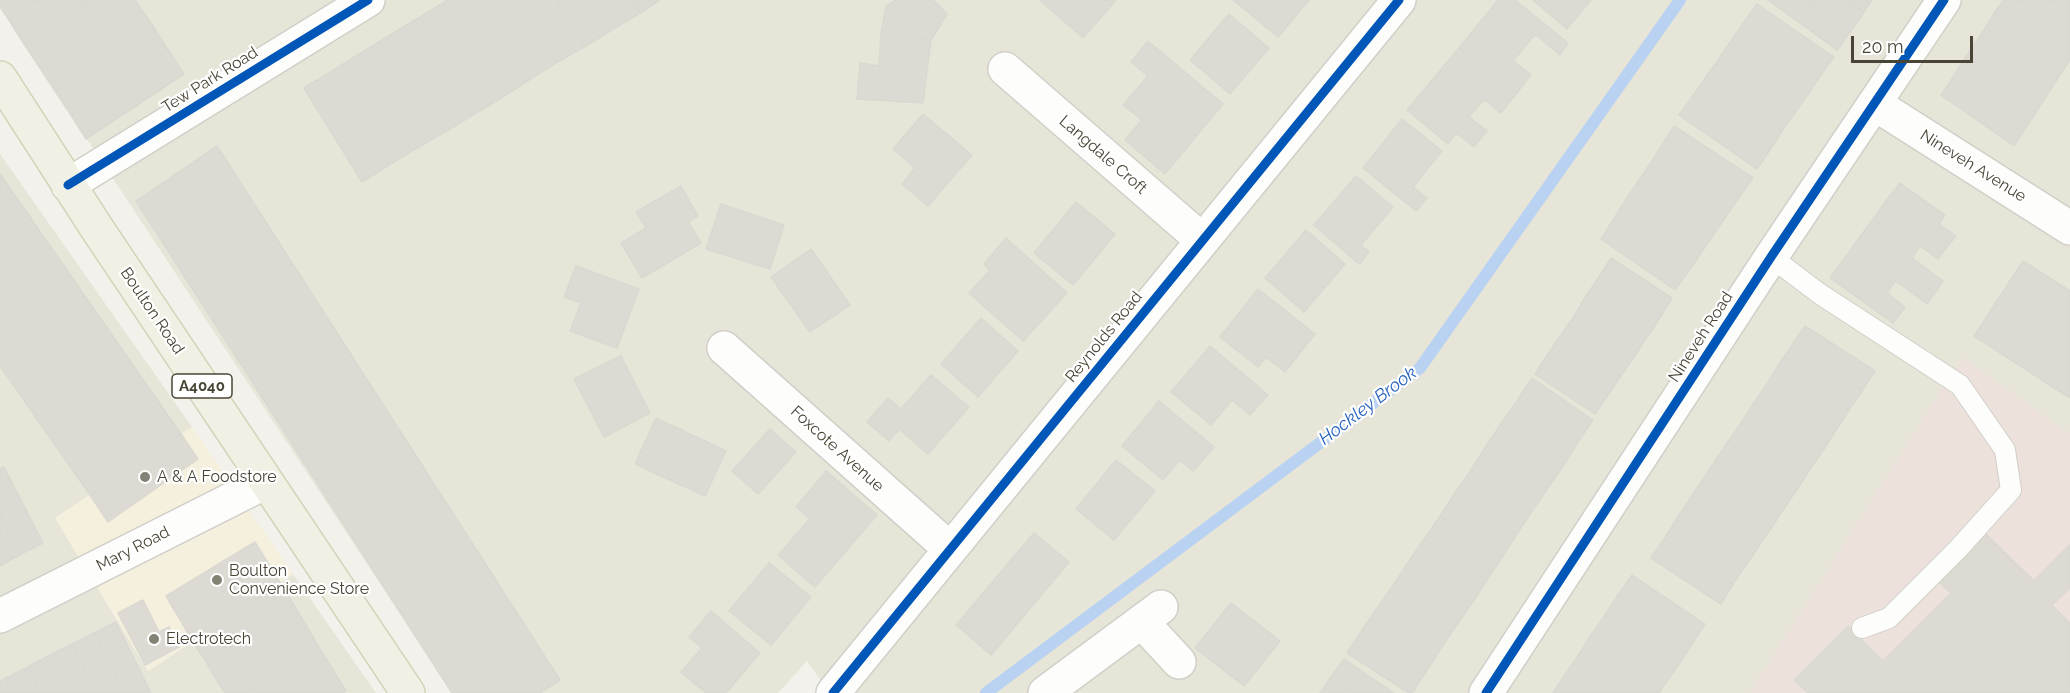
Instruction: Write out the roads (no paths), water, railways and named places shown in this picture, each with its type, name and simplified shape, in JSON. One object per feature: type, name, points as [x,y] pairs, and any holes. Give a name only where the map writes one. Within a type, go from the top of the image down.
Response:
[{"type":"main road","name":"Boulton Road","points":[[0,78],[68,184],[408,693]]},
{"type":"street","name":"Tew Park Road","points":[[68,184],[368,0]]},
{"type":"street","name":"Reynolds Road","points":[[839,691],[950,549],[1399,0]]},
{"type":"street","name":"Nineveh Road","points":[[1486,693],[1771,257],[1944,0]]},
{"type":"street","name":"Langdale Croft","points":[[1005,69],[1202,240]]},
{"type":"street","name":"Nineveh Avenue","points":[[1875,104],[2070,228]]},
{"type":"street","name":"Foxcote Avenue","points":[[723,348],[950,549]]},
{"type":"street","name":"Mary Road","points":[[0,616],[266,482]]},
{"type":"street","points":[[1045,693],[1151,614],[1179,662]]},
{"type":"lane","points":[[1771,257],[1820,294],[1960,385],[2005,450],[2011,490],[1958,549],[1889,618],[1862,628]]},
{"type":"waterway","name":"Hockley Brook","points":[[986,693],[1420,368],[1680,0]]},
{"type":"place","name":"A & A Foodstore","points":[[145,477]]},
{"type":"place","name":"Boulton Convenience Store","points":[[217,580]]},
{"type":"place","name":"Electrotech","points":[[154,639]]}]
